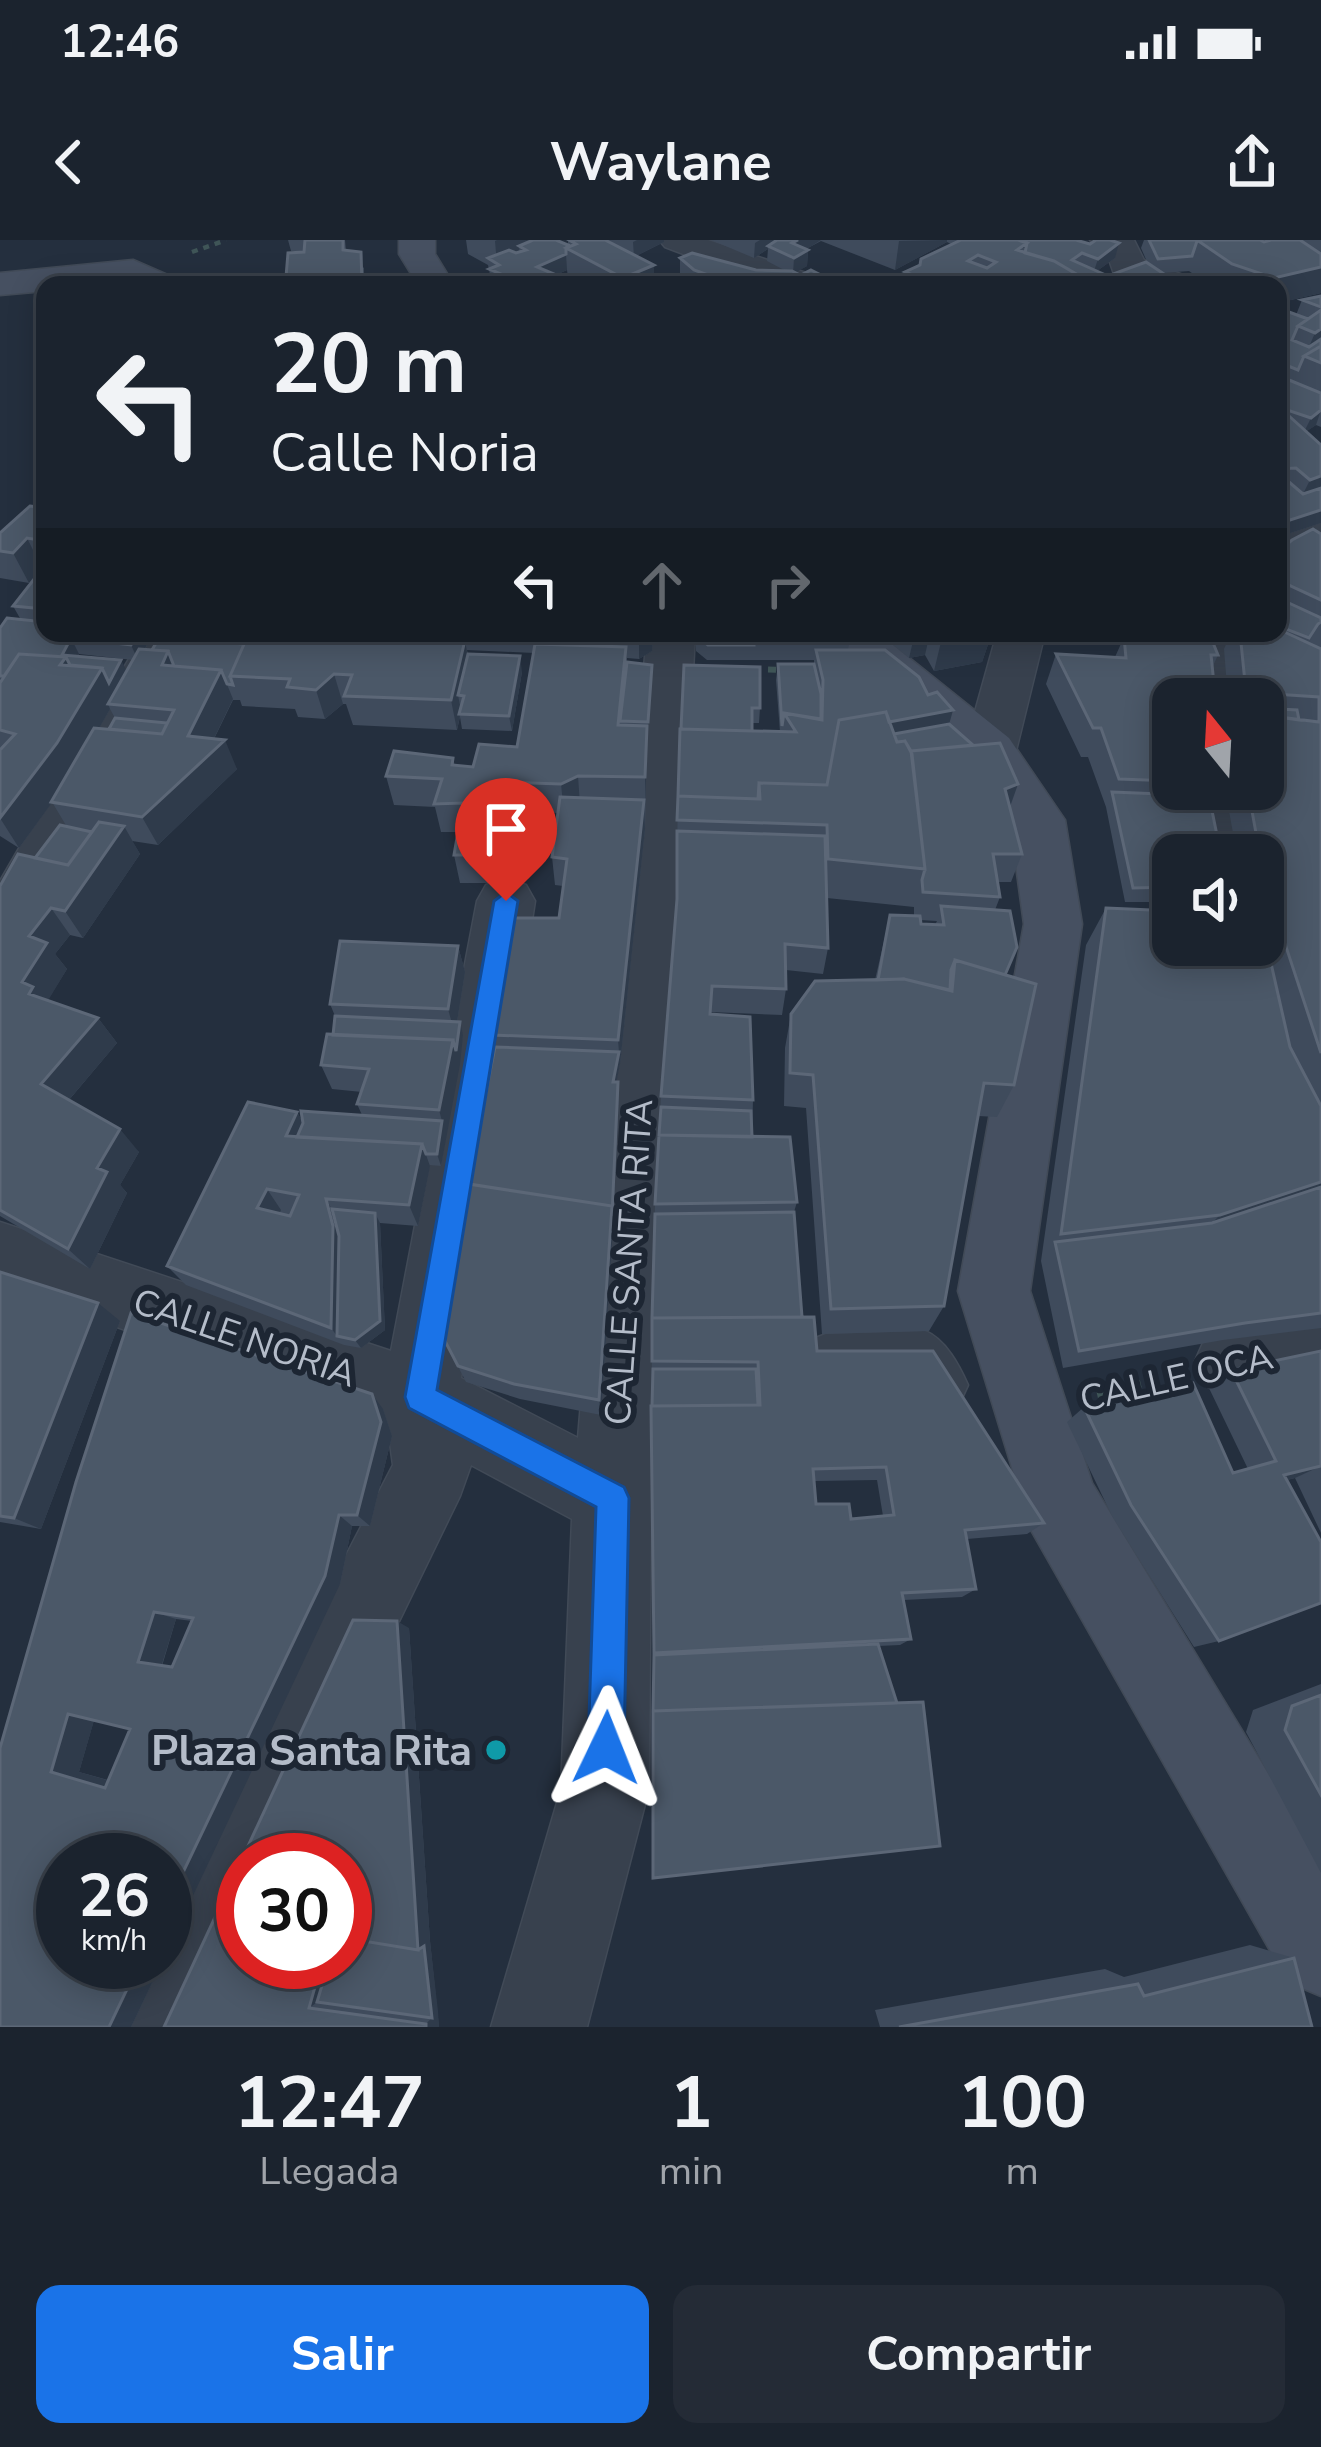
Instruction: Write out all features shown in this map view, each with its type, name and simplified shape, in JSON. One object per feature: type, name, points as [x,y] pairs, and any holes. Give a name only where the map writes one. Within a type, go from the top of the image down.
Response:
[{"type":"street","points":[[417,240],[417,254],[430,276]]},
{"type":"street","points":[[677,240],[773,276]]},
{"type":"street","points":[[751,270],[792,240]]},
{"type":"street","points":[[1108,240],[1124,249],[1127,266],[1152,276]]},
{"type":"street","points":[[82,276],[133,271],[142,276]]},
{"type":"street","points":[[0,284],[36,280]]},
{"type":"street","points":[[1287,546],[1321,534]]},
{"type":"street","points":[[0,933],[15,866],[179,642]]},
{"type":"street","points":[[857,642],[990,752],[1037,820],[1053,924],[994,1292],[1015,1447],[1321,1949]]},
{"type":"street","points":[[990,752],[1019,642]]},
{"type":"street","points":[[1210,642],[1214,678]]},
{"type":"street","name":"CALLE SANTA RITA","points":[[538,2027],[605,1789],[612,1498],[658,787],[655,656]]},
{"type":"street","points":[[158,2027],[219,1891],[433,1468],[420,1397],[506,901]]},
{"type":"street","name":"CALLE NORIA","points":[[5,1267],[133,1335],[420,1397],[612,1498]]},
{"type":"street","name":"CALLE OCA","points":[[1232,1361],[1321,1346]]},
{"type":"lane","points":[[826,1352],[925,1349],[1015,1447]]},
{"type":"path","points":[[655,656],[888,671]]},
{"type":"path","name":"CALLE OCA","points":[[1015,1447],[1232,1361]]},
{"type":"building","points":[[305,240],[343,240],[343,250],[361,252],[362,276],[286,276],[288,253],[304,252]]},
{"type":"building","points":[[533,240],[568,245],[566,254],[537,267],[558,276],[506,276],[489,269],[499,265],[488,258],[526,250],[519,246]]},
{"type":"building","points":[[569,240],[605,240],[654,265],[619,276],[566,248],[576,244]]},
{"type":"building","points":[[777,240],[798,240],[792,243],[808,250],[794,258],[768,246]]},
{"type":"building","points":[[961,240],[1018,240],[1027,243],[1017,250],[1054,261],[1080,276],[915,276],[905,272],[920,265],[921,259]],"holes":[[[978,255],[996,262],[987,268],[968,261]]]},
{"type":"building","points":[[1018,240],[1119,243],[1098,259],[1082,253],[1072,260],[1108,276],[1080,276],[1054,261],[1025,253],[1027,243]]},
{"type":"building","points":[[1149,240],[1197,241],[1192,256],[1158,259]]},
{"type":"building","points":[[1197,240],[1300,240],[1321,254],[1321,267],[1283,276],[1232,264]]},
{"type":"building","points":[[692,253],[756,270],[800,275],[711,276],[680,258]]},
{"type":"building","points":[[1146,262],[1167,276],[1108,276]]},
{"type":"building","points":[[1321,296],[1321,307],[1302,300]]},
{"type":"building","points":[[1321,310],[1321,329],[1315,333],[1298,326]]},
{"type":"building","points":[[1287,311],[1308,319],[1298,326],[1292,340],[1309,347],[1321,339],[1321,346],[1304,356],[1298,370],[1287,366]]},
{"type":"building","points":[[1321,346],[1321,363],[1304,356]]},
{"type":"building","points":[[1287,381],[1321,393],[1321,410],[1311,418],[1287,410]]},
{"type":"building","points":[[1287,414],[1321,445],[1321,476],[1310,480],[1296,468],[1287,468]]},
{"type":"building","points":[[1287,483],[1303,494],[1321,488],[1321,510],[1287,521]]},
{"type":"building","points":[[30,506],[36,507],[36,540],[27,538],[13,553],[0,551],[0,533]]},
{"type":"building","points":[[1313,529],[1321,534],[1321,600],[1287,584],[1287,544]]},
{"type":"building","points":[[36,577],[36,608],[13,606]]},
{"type":"building","points":[[1287,602],[1321,618],[1309,638],[1287,629]]},
{"type":"building","points":[[7,618],[36,621],[36,642],[69,642],[62,655],[121,660],[109,683],[102,668],[70,665],[66,657],[19,654],[0,676],[0,628]]},
{"type":"building","points":[[1287,633],[1321,649],[1321,1053],[1284,941],[1284,834],[1256,834],[1252,810],[1284,810],[1284,718],[1319,722],[1319,697],[1284,695],[1284,678],[1245,678],[1241,642],[1287,642]]},
{"type":"building","points":[[157,642],[244,644],[230,676],[233,685],[227,684],[221,670],[174,666],[168,651],[152,650]]},
{"type":"building","points":[[245,642],[465,642],[451,700],[344,696],[352,675],[334,674],[316,690],[287,687],[290,679],[230,676]]},
{"type":"building","points":[[704,642],[754,642],[754,645]]},
{"type":"building","points":[[1124,642],[1213,642],[1218,655],[1211,655],[1213,678],[1152,678],[1152,780],[1119,779],[1101,728],[1093,728],[1056,654],[1126,658]]},
{"type":"building","points":[[535,644],[626,647],[618,725],[647,726],[645,777],[578,776],[561,784],[504,782],[484,855],[454,855],[463,803],[434,804],[442,779],[386,776],[394,751],[453,758],[452,765],[473,767],[479,744],[517,747]]},
{"type":"building","points":[[139,649],[168,651],[162,665],[221,670],[188,736],[225,740],[142,817],[51,802],[94,728],[162,734],[174,710],[108,704]]},
{"type":"building","points":[[816,650],[885,650],[919,677],[928,695],[937,692],[953,710],[889,722],[886,712],[839,720],[827,785],[759,783],[758,799],[678,796],[680,729],[796,732],[784,713],[822,720],[823,680]]},
{"type":"building","points":[[19,654],[66,657],[60,665],[102,668],[57,743],[0,818],[0,750],[15,734],[0,730],[0,683]]},
{"type":"building","points":[[468,654],[520,656],[509,716],[459,714],[464,696],[458,695]]},
{"type":"building","points":[[627,662],[652,665],[648,722],[620,721]]},
{"type":"building","points":[[778,664],[814,664],[821,719],[784,713],[782,726]]},
{"type":"building","points":[[684,665],[760,667],[760,708],[752,708],[752,731],[681,729]]},
{"type":"building","points":[[1284,709],[1297,710],[1299,720],[1284,718]]},
{"type":"building","points":[[886,712],[897,742],[905,741],[912,754],[925,869],[828,859],[827,825],[677,820],[678,796],[760,799],[759,783],[827,785],[839,720]]},
{"type":"building","points":[[115,718],[167,723],[162,734],[109,729]]},
{"type":"building","points":[[949,724],[973,745],[911,751],[894,734]]},
{"type":"building","points":[[1000,743],[1018,784],[1005,789],[1022,854],[993,854],[1000,897],[923,892],[925,869],[911,751]]},
{"type":"building","points":[[1112,792],[1152,794],[1152,810],[1212,810],[1217,834],[1152,834],[1152,888],[1133,888]]},
{"type":"building","points":[[560,797],[644,800],[618,1040],[493,1035],[512,918],[559,918],[567,859],[552,857]]},
{"type":"building","points":[[99,822],[124,826],[65,911],[51,908],[29,936],[47,943],[22,982],[33,987],[29,994],[98,1018],[41,1084],[120,1129],[97,1168],[107,1172],[68,1249],[0,1210],[0,886],[18,854],[68,865]]},
{"type":"building","points":[[60,825],[92,832],[68,865],[35,858]]},
{"type":"building","points":[[677,831],[825,836],[828,948],[785,944],[786,989],[712,986],[710,1014],[750,1017],[753,1100],[661,1096],[677,899]]},
{"type":"building","points":[[941,906],[1010,911],[1017,947],[1005,975],[955,960],[950,990],[904,979],[878,980],[890,915],[920,916],[921,924],[944,925]]},
{"type":"building","points":[[1106,908],[1152,910],[1152,966],[1272,966],[1290,1047],[1321,1106],[1321,1182],[1220,1215],[1061,1234]]},
{"type":"building","points":[[340,941],[458,946],[448,1009],[330,1004]]},
{"type":"building","points":[[955,960],[1036,984],[1014,1085],[984,1083],[944,1306],[831,1309],[813,1075],[790,1073],[791,1014],[815,981],[904,979],[952,991]]},
{"type":"building","points":[[335,1016],[460,1022],[456,1051],[453,1040],[333,1035]]},
{"type":"building","points":[[327,1034],[453,1040],[439,1110],[357,1104],[369,1069],[321,1065]]},
{"type":"building","points":[[495,1047],[619,1052],[613,1082],[618,1082],[612,1216],[612,1206],[468,1184]]},
{"type":"building","points":[[248,1102],[297,1112],[286,1136],[422,1144],[409,1205],[326,1199],[333,1226],[331,1328],[167,1266]],"holes":[[[267,1189],[299,1195],[290,1216],[257,1208]]]},
{"type":"building","points":[[661,1107],[751,1111],[752,1137],[659,1135]]},
{"type":"building","points":[[301,1111],[442,1121],[437,1154],[426,1154],[422,1144],[297,1137],[303,1123]]},
{"type":"building","points":[[659,1135],[790,1137],[797,1202],[655,1204]]},
{"type":"building","points":[[463,1183],[612,1206],[599,1400],[514,1384],[458,1366],[444,1339]]},
{"type":"building","points":[[1321,1187],[1321,1313],[1079,1351],[1055,1242],[1212,1223]]},
{"type":"building","points":[[332,1209],[375,1213],[380,1321],[355,1340],[337,1336],[339,1236]]},
{"type":"building","points":[[794,1212],[802,1317],[652,1318],[655,1214]]},
{"type":"building","points":[[0,1272],[98,1303],[14,1518],[0,1516]]},
{"type":"building","points":[[131,1313],[372,1394],[381,1422],[357,1515],[339,1515],[325,1576],[192,1854],[192,1833],[36,1833],[36,1989],[127,1989],[109,2027],[0,2027],[0,1748],[76,1482]],"holes":[[[154,1612],[193,1618],[172,1667],[138,1662]],[[68,1714],[130,1729],[105,1788],[51,1772]]]},
{"type":"building","points":[[814,1317],[817,1351],[933,1351],[1044,1523],[965,1530],[976,1589],[902,1593],[911,1639],[654,1653],[651,1406],[760,1405],[758,1362],[652,1361],[652,1318]],"holes":[[[886,1467],[894,1515],[851,1519],[849,1504],[816,1504],[813,1469]]]},
{"type":"building","points":[[1321,1351],[1321,1466],[1284,1475],[1321,1542],[1321,1603],[1219,1641],[1131,1505],[1084,1407],[1193,1383],[1233,1473],[1276,1461],[1231,1370]]},
{"type":"building","points":[[653,1369],[756,1369],[758,1405],[652,1406]]},
{"type":"building","points":[[353,1620],[397,1621],[418,1950],[372,1942],[372,1833],[254,1833]]},
{"type":"building","points":[[878,1644],[897,1703],[653,1711],[654,1655]]},
{"type":"building","points":[[1321,1695],[1321,1795],[1285,1730],[1292,1706]]},
{"type":"building","points":[[923,1702],[940,1846],[653,1878],[653,1711]]},
{"type":"building","points":[[216,1915],[216,1989],[314,1989],[309,2008],[426,2027],[164,2027],[182,1989],[192,1989],[192,1967]]},
{"type":"building","points":[[372,1942],[418,1950],[424,1946],[432,2018],[317,2002],[321,1989],[372,1989]]},
{"type":"building","points":[[1294,1958],[1312,2027],[899,2027],[1138,1984],[1144,1996]]},
{"type":"place","name":"Plaza Santa Rita","points":[[496,1750]]},
{"type":"route","points":[[506,901],[420,1397],[612,1498],[606,1748]]}]
